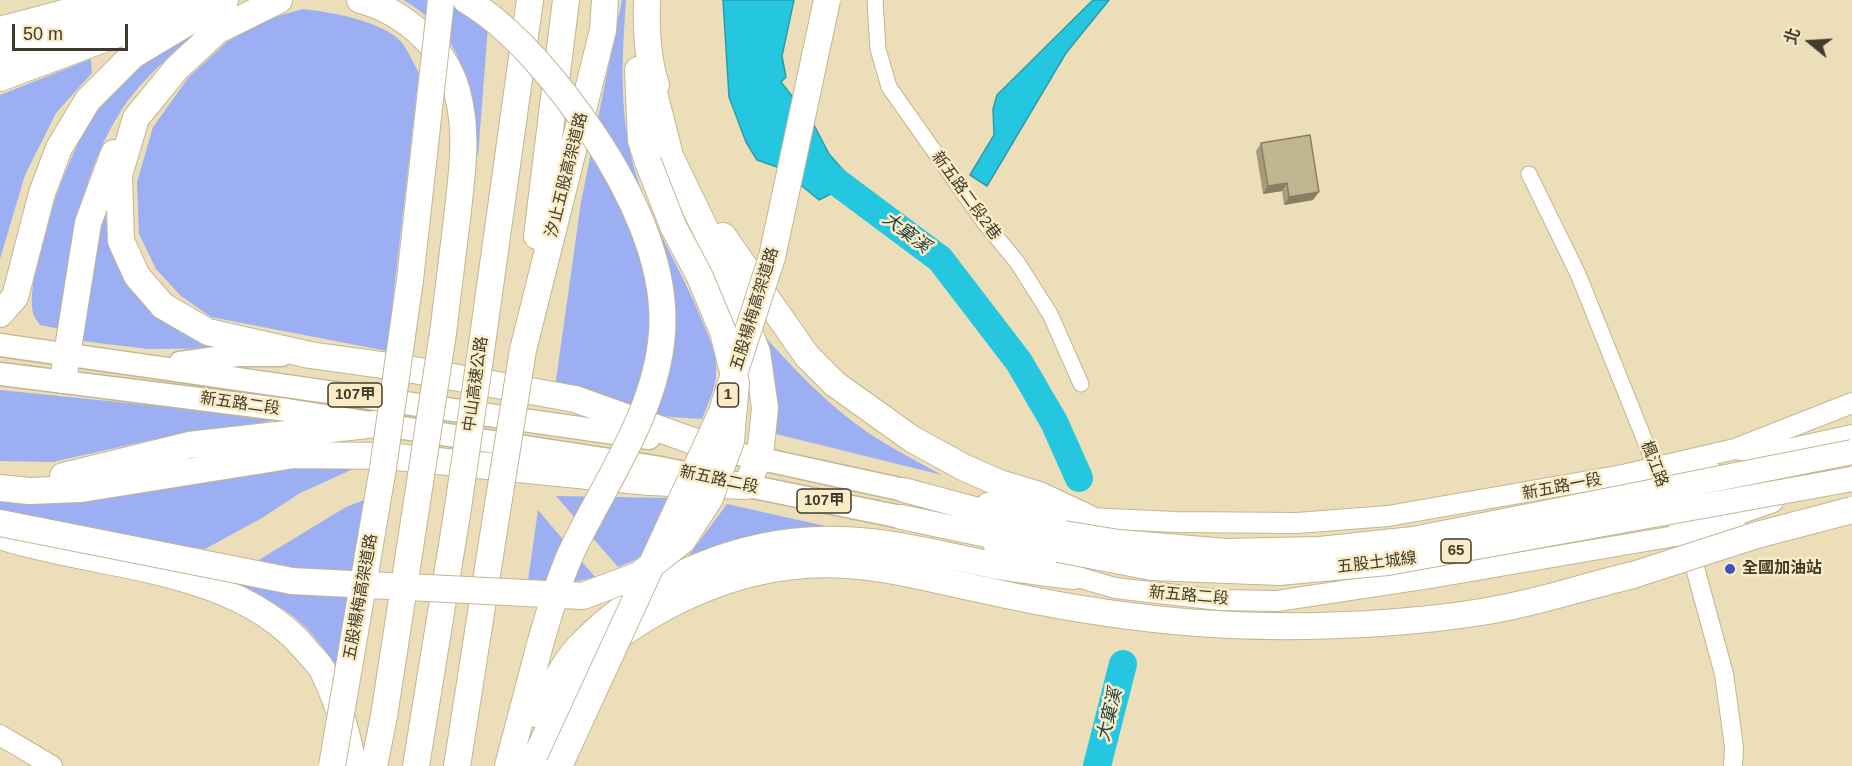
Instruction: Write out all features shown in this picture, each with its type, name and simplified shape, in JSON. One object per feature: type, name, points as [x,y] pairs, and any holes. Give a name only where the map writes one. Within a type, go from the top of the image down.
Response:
[{"type":"highway","points":[[0,30],[114,0]]},
{"type":"highway","points":[[0,55],[158,0]]},
{"type":"highway","points":[[0,78],[147,25],[206,0]]},
{"type":"highway","points":[[0,314],[15,297],[42,193],[59,148],[88,100],[133,55],[225,0]]},
{"type":"highway","points":[[63,380],[69,355],[88,223],[109,161],[136,118],[177,68],[218,30],[279,0]]},
{"type":"highway","points":[[360,0],[382,7],[407,21],[442,60],[459,98],[465,152],[443,333],[384,717],[374,766]]},
{"type":"highway","name":"五股楊梅高架道路","points":[[332,766],[383,468],[410,280],[441,0]]},
{"type":"highway","points":[[466,0],[482,9],[538,63],[572,104],[601,146],[635,209],[657,274],[662,306],[662,332],[651,390],[570,555],[537,652],[508,766]]},
{"type":"highway","name":"中山高速公路","points":[[416,766],[457,514],[530,0]]},
{"type":"highway","points":[[457,766],[523,350],[566,0]]},
{"type":"highway","name":"汐止五股高架道路","points":[[523,350],[603,30],[605,0]]},
{"type":"highway","points":[[0,523],[292,581],[583,596],[639,575],[683,540],[710,498],[731,441],[736,383],[723,332],[700,277],[673,226],[641,140],[639,0]]},
{"type":"highway","points":[[0,488],[29,491],[81,489],[294,455],[387,456],[649,482],[746,486],[760,456],[765,408],[757,352],[724,268],[670,156],[654,93],[647,0]]},
{"type":"highway","name":"五股楊梅高架道路","points":[[560,766],[721,414],[772,257],[827,0]]},
{"type":"highway","points":[[651,70],[668,120],[712,222],[807,356],[835,384],[912,439],[963,467],[999,483],[1039,495],[1088,518]]},
{"type":"highway","points":[[136,118],[119,175],[118,202],[121,241],[137,276],[163,306],[208,332],[310,355],[404,368],[575,399],[710,447]]},
{"type":"highway","points":[[0,475],[18,478],[58,478],[189,445],[376,424]]},
{"type":"highway","points":[[1654,466],[1700,477],[1852,455]]},
{"type":"highway","name":"五股土城線","points":[[901,517],[1061,542],[1119,542],[1226,551],[1320,549],[1413,539],[1852,455]]},
{"type":"highway","points":[[1782,499],[1852,480]]},
{"type":"highway","name":"五股土城線","points":[[904,490],[1061,542],[1152,568],[1279,573],[1366,565],[1852,480]]},
{"type":"highway","points":[[532,766],[565,699],[593,659],[631,627],[681,598],[730,578],[770,568],[816,564],[860,566],[1063,605],[1173,621],[1277,625],[1410,620],[1478,613],[1621,578],[1757,535],[1852,512]]},
{"type":"highway","points":[[0,536],[40,549],[134,568],[224,591],[291,633],[322,669],[350,749],[353,766]]},
{"type":"highway","points":[[520,766],[549,692],[576,650],[617,612],[656,586],[707,564],[766,546],[839,539],[901,545],[994,565],[1074,576]]},
{"type":"main road","name":"新五路二段","points":[[0,345],[710,447],[760,456],[904,490],[1088,518],[1298,523],[1388,516]]},
{"type":"main road","points":[[153,367],[238,354],[310,355]]},
{"type":"main road","name":"新五路二段","points":[[0,374],[63,380],[655,466],[901,517],[1026,557],[1074,576],[1115,588],[1154,594],[1277,601],[1429,578],[1681,535]]},
{"type":"main road","name":"新五路一段","points":[[1388,516],[1623,475],[1654,466],[1736,449],[1852,403]]},
{"type":"main road","name":"新五路一段","points":[[1736,449],[1775,452],[1852,435]]},
{"type":"main road","name":"107甲","points":[[1681,535],[1704,524],[1782,499],[1852,488]]},
{"type":"main road","name":"107甲","points":[[1681,535],[1712,536],[1852,512]]},
{"type":"main road","points":[[0,735],[52,766]]},
{"type":"street","name":"新五路二段2巷","points":[[875,0],[878,49],[889,87],[984,222],[1017,262],[1050,314],[1081,384]]},
{"type":"street","name":"楓江路","points":[[1529,174],[1578,274],[1681,535],[1691,553],[1724,674],[1734,747],[1733,766]]},
{"type":"shaded area","points":[[403,0],[490,0],[478,157],[468,88],[454,49],[425,15]]},
{"type":"shaded area","points":[[622,0],[626,0],[623,62],[625,124],[633,164],[647,205],[695,303],[715,355],[715,381],[702,419],[552,409],[581,202]]},
{"type":"shaded area","points":[[723,0],[794,0],[782,56],[786,77],[781,82],[813,123],[829,154],[844,171],[844,187],[819,200],[780,168],[757,160],[746,142],[729,97]]},
{"type":"shaded area","points":[[1093,0],[1109,0],[1066,53],[987,186],[970,175],[994,135],[993,109],[997,95]]},
{"type":"shaded area","points":[[303,9],[356,19],[384,29],[403,44],[419,73],[387,351],[211,317],[181,296],[156,269],[139,234],[137,182],[153,127],[189,77],[228,41],[271,18]]},
{"type":"shaded area","points":[[214,15],[151,74],[119,114],[105,139],[85,191],[73,245],[60,329],[40,325],[33,313],[32,294],[42,241],[62,182],[84,131],[94,114],[119,85],[150,59]]},
{"type":"shaded area","points":[[91,59],[92,73],[56,113],[25,175],[0,259],[0,95]]},
{"type":"shaded area","points":[[104,207],[111,250],[131,290],[181,333],[251,348],[148,349],[82,341]]},
{"type":"shaded area","points":[[758,329],[811,385],[854,423],[942,475],[772,433]]},
{"type":"shaded area","points":[[0,390],[285,419],[155,439],[53,462],[0,461]]},
{"type":"shaded area","points":[[360,466],[300,493],[262,518],[205,549],[0,517],[0,498],[62,502],[102,499],[260,470]]},
{"type":"shaded area","points":[[556,496],[671,498],[640,558],[618,567]]},
{"type":"shaded area","points":[[367,499],[340,673],[304,625],[278,606],[224,581],[346,507]]},
{"type":"shaded area","points":[[727,504],[852,532],[754,539],[689,555]]},
{"type":"shaded area","points":[[538,510],[595,577],[574,582],[528,581]]},
{"type":"building","points":[[1310,135],[1319,192],[1289,197],[1287,183],[1268,186],[1261,143]]},
{"type":"waterway","name":"大窠溪","points":[[814,165],[940,259],[1019,362],[1054,422],[1079,478]]},
{"type":"waterway","name":"大窠溪","points":[[1097,766],[1123,664]]},
{"type":"place","name":"全國加油站","points":[[1730,569]]}]
